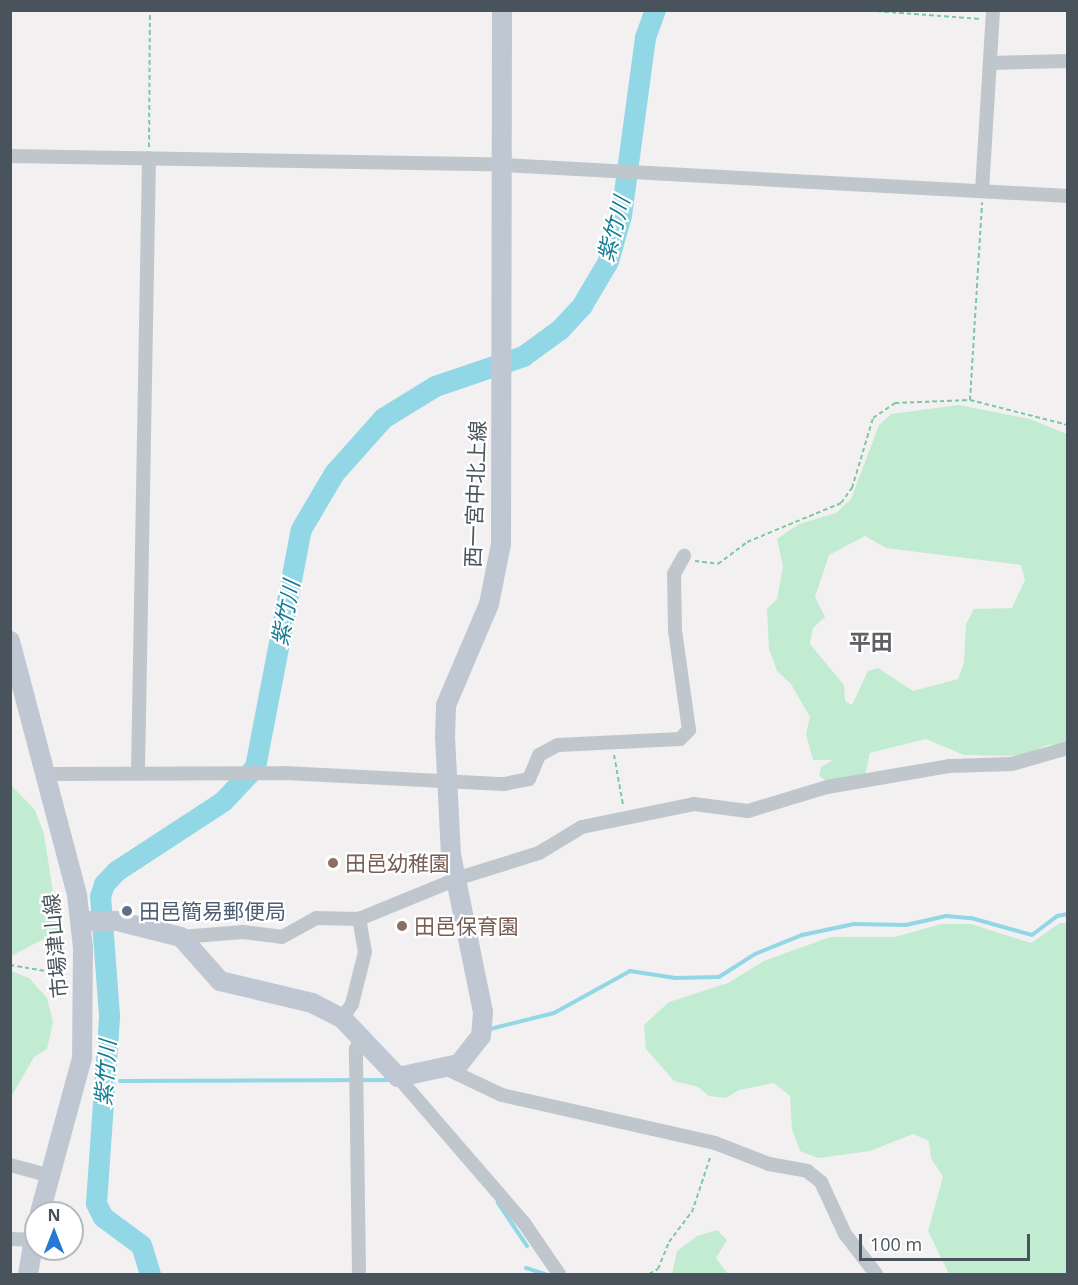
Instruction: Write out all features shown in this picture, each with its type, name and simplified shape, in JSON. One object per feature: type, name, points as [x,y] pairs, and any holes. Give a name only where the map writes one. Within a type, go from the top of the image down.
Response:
[{"type":"main road","name":"西一宮中北上線","points":[[398,1077],[447,1069],[466,1059],[483,1025],[456,879],[447,778],[446,705],[478,635],[498,574],[503,500],[502,10]]},
{"type":"main road","name":"市場津山線","points":[[10,641],[89,921],[82,1058],[44,1201]]},
{"type":"main road","points":[[89,921],[117,921],[181,937],[220,981],[312,1003],[342,1018],[398,1077]]},
{"type":"street","points":[[982,191],[993,15]]},
{"type":"street","points":[[990,63],[1068,61]]},
{"type":"street","points":[[10,156],[502,165],[1068,196]]},
{"type":"street","points":[[138,771],[148,159]]},
{"type":"street","points":[[46,774],[138,771],[258,772],[447,778],[520,783],[532,775],[546,749],[613,743],[662,743],[688,736],[674,609],[674,574],[684,556]]},
{"type":"street","points":[[181,937],[243,932],[282,937],[316,918],[359,919],[456,879],[539,853],[582,827],[694,804],[748,811],[827,787],[950,766],[1012,764],[1068,748]]},
{"type":"street","points":[[342,1018],[352,1004],[366,952],[359,919]]},
{"type":"street","points":[[358,1275],[356,1049],[362,1039]]},
{"type":"street","points":[[447,1069],[502,1095],[715,1143],[816,1176],[845,1234],[876,1275]]},
{"type":"street","points":[[398,1077],[524,1222],[559,1275]]},
{"type":"street","points":[[10,1165],[51,1176]]},
{"type":"path","points":[[148,159],[150,10]]},
{"type":"path","points":[[862,10],[993,15]]},
{"type":"path","points":[[970,400],[982,191]]},
{"type":"path","points":[[684,556],[718,564],[753,539],[841,503],[852,488],[873,418],[882,409],[912,400],[970,400],[1068,425]]},
{"type":"path","points":[[613,743],[624,820]]},
{"type":"path","points":[[10,965],[52,974]]},
{"type":"path","points":[[649,1275],[658,1269],[669,1242],[697,1204],[715,1143]]},
{"type":"green space","points":[[959,405],[1030,419],[1067,434],[1067,744],[1047,745],[1023,756],[964,755],[926,739],[870,753],[865,776],[829,782],[819,776],[821,767],[833,760],[813,760],[806,734],[810,717],[791,684],[777,671],[769,649],[767,609],[777,599],[783,566],[777,539],[799,524],[836,513],[851,499],[879,425],[891,414]],"holes":[[[865,536],[886,548],[1021,565],[1025,580],[1012,608],[974,609],[966,624],[964,663],[958,679],[913,691],[878,668],[868,671],[852,705],[845,701],[844,685],[810,644],[813,628],[825,617],[815,597],[829,555]]]},
{"type":"green space","points":[[10,784],[35,810],[44,834],[59,931],[11,956]]},
{"type":"green space","points":[[1060,923],[1067,923],[1067,1274],[949,1274],[928,1231],[943,1177],[931,1158],[929,1141],[913,1134],[870,1151],[818,1158],[800,1151],[792,1129],[790,1096],[774,1083],[739,1090],[726,1098],[709,1096],[698,1087],[674,1081],[646,1049],[644,1025],[669,1002],[728,983],[764,961],[830,937],[895,937],[941,924],[971,924],[1031,943]]},
{"type":"green space","points":[[11,971],[29,978],[47,998],[53,1022],[47,1049],[34,1057],[11,1097]]},
{"type":"green space","points":[[717,1230],[727,1240],[716,1258],[728,1274],[672,1274],[677,1251],[697,1236]]},
{"type":"waterway","name":"紫竹川","points":[[150,1274],[141,1245],[103,1217],[96,1203],[109,1015],[100,896],[104,884],[116,871],[223,801],[255,767],[301,529],[334,473],[383,418],[435,386],[523,356],[560,329],[582,305],[608,261],[621,215],[645,37],[655,10]]},
{"type":"waterway","points":[[490,1029],[554,1013],[630,971],[675,978],[719,977],[755,954],[802,935],[854,924],[906,925],[946,916],[971,918],[1032,935],[1057,916],[1068,914]]},
{"type":"waterway","points":[[120,1081],[390,1080]]},
{"type":"waterway","points":[[498,1203],[527,1246]]},
{"type":"waterway","points":[[526,1268],[545,1274]]},
{"type":"place","name":"田邑幼稚園","points":[[333,863]]},
{"type":"place","name":"田邑簡易郵便局","points":[[127,911]]},
{"type":"place","name":"田邑保育園","points":[[402,926]]},
{"type":"district","name":"平田","points":[[871,642]]}]
